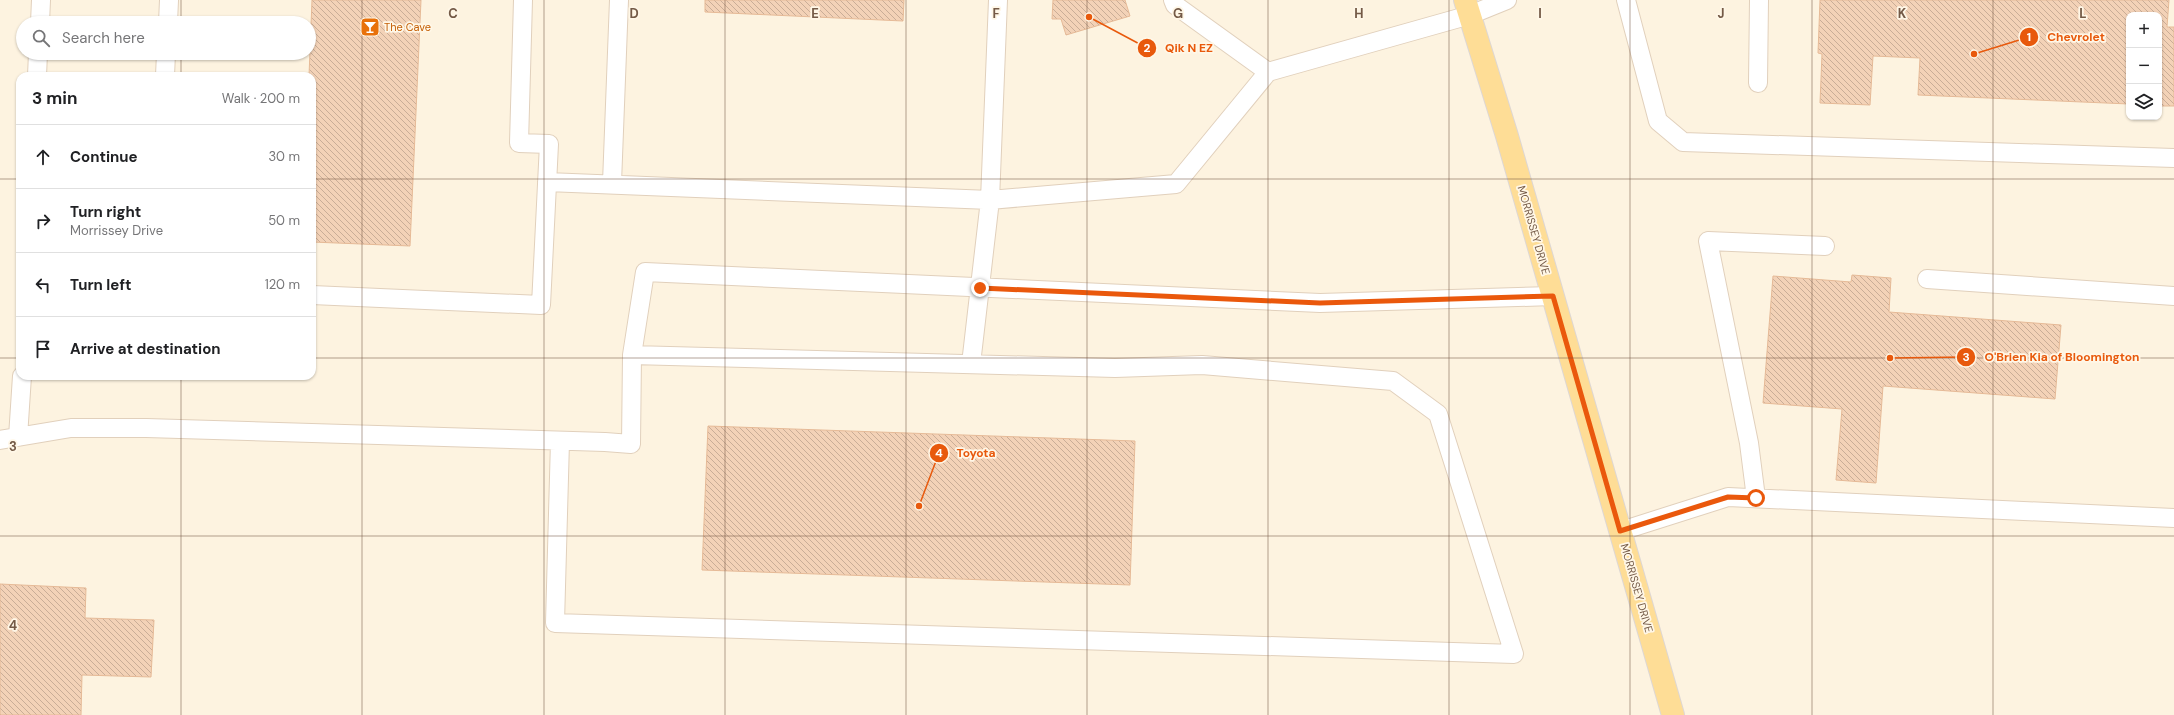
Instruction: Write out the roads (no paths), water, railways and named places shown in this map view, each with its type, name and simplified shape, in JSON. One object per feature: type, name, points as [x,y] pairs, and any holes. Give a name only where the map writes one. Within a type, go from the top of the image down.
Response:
[{"type":"main road","name":"MORRISSEY DRIVE","points":[[1468,8],[1553,296],[1673,715]]},
{"type":"lane","points":[[40,16],[41,0]]},
{"type":"lane","points":[[168,16],[169,0]]},
{"type":"lane","points":[[316,294],[541,305],[549,144],[519,143],[523,0]]},
{"type":"lane","points":[[612,183],[619,0]]},
{"type":"lane","points":[[971,364],[990,200],[998,0]]},
{"type":"lane","points":[[1173,0],[1175,5],[1268,72]]},
{"type":"lane","points":[[547,182],[612,183],[990,200],[1176,184],[1268,72],[1468,8],[1507,0]]},
{"type":"lane","points":[[1626,0],[1658,121],[1683,142],[2174,158]]},
{"type":"lane","points":[[1758,83],[1759,0]]},
{"type":"lane","points":[[37,72],[38,60]]},
{"type":"lane","points":[[165,72],[166,60]]},
{"type":"lane","points":[[1756,498],[1749,443],[1708,241],[1825,246]]},
{"type":"lane","points":[[0,440],[71,428],[146,428],[631,444],[632,355],[645,272],[1320,303],[1553,296]]},
{"type":"lane","points":[[1927,279],[2174,296]]},
{"type":"lane","points":[[560,441],[555,623],[1514,654],[1438,414],[1393,381],[1202,365],[1115,368],[632,355]]},
{"type":"lane","points":[[18,437],[22,380]]},
{"type":"lane","points":[[1620,531],[1728,497],[2174,518]]},
{"type":"place","name":"Qik N EZ","points":[[1089,17]]},
{"type":"place","name":"The Cave","points":[[370,27]]},
{"type":"place","name":"Chevrolet","points":[[1974,54]]},
{"type":"place","name":"O'Brien Kia of Bloomington","points":[[1890,358]]},
{"type":"place","name":"Toyota","points":[[919,506]]}]
